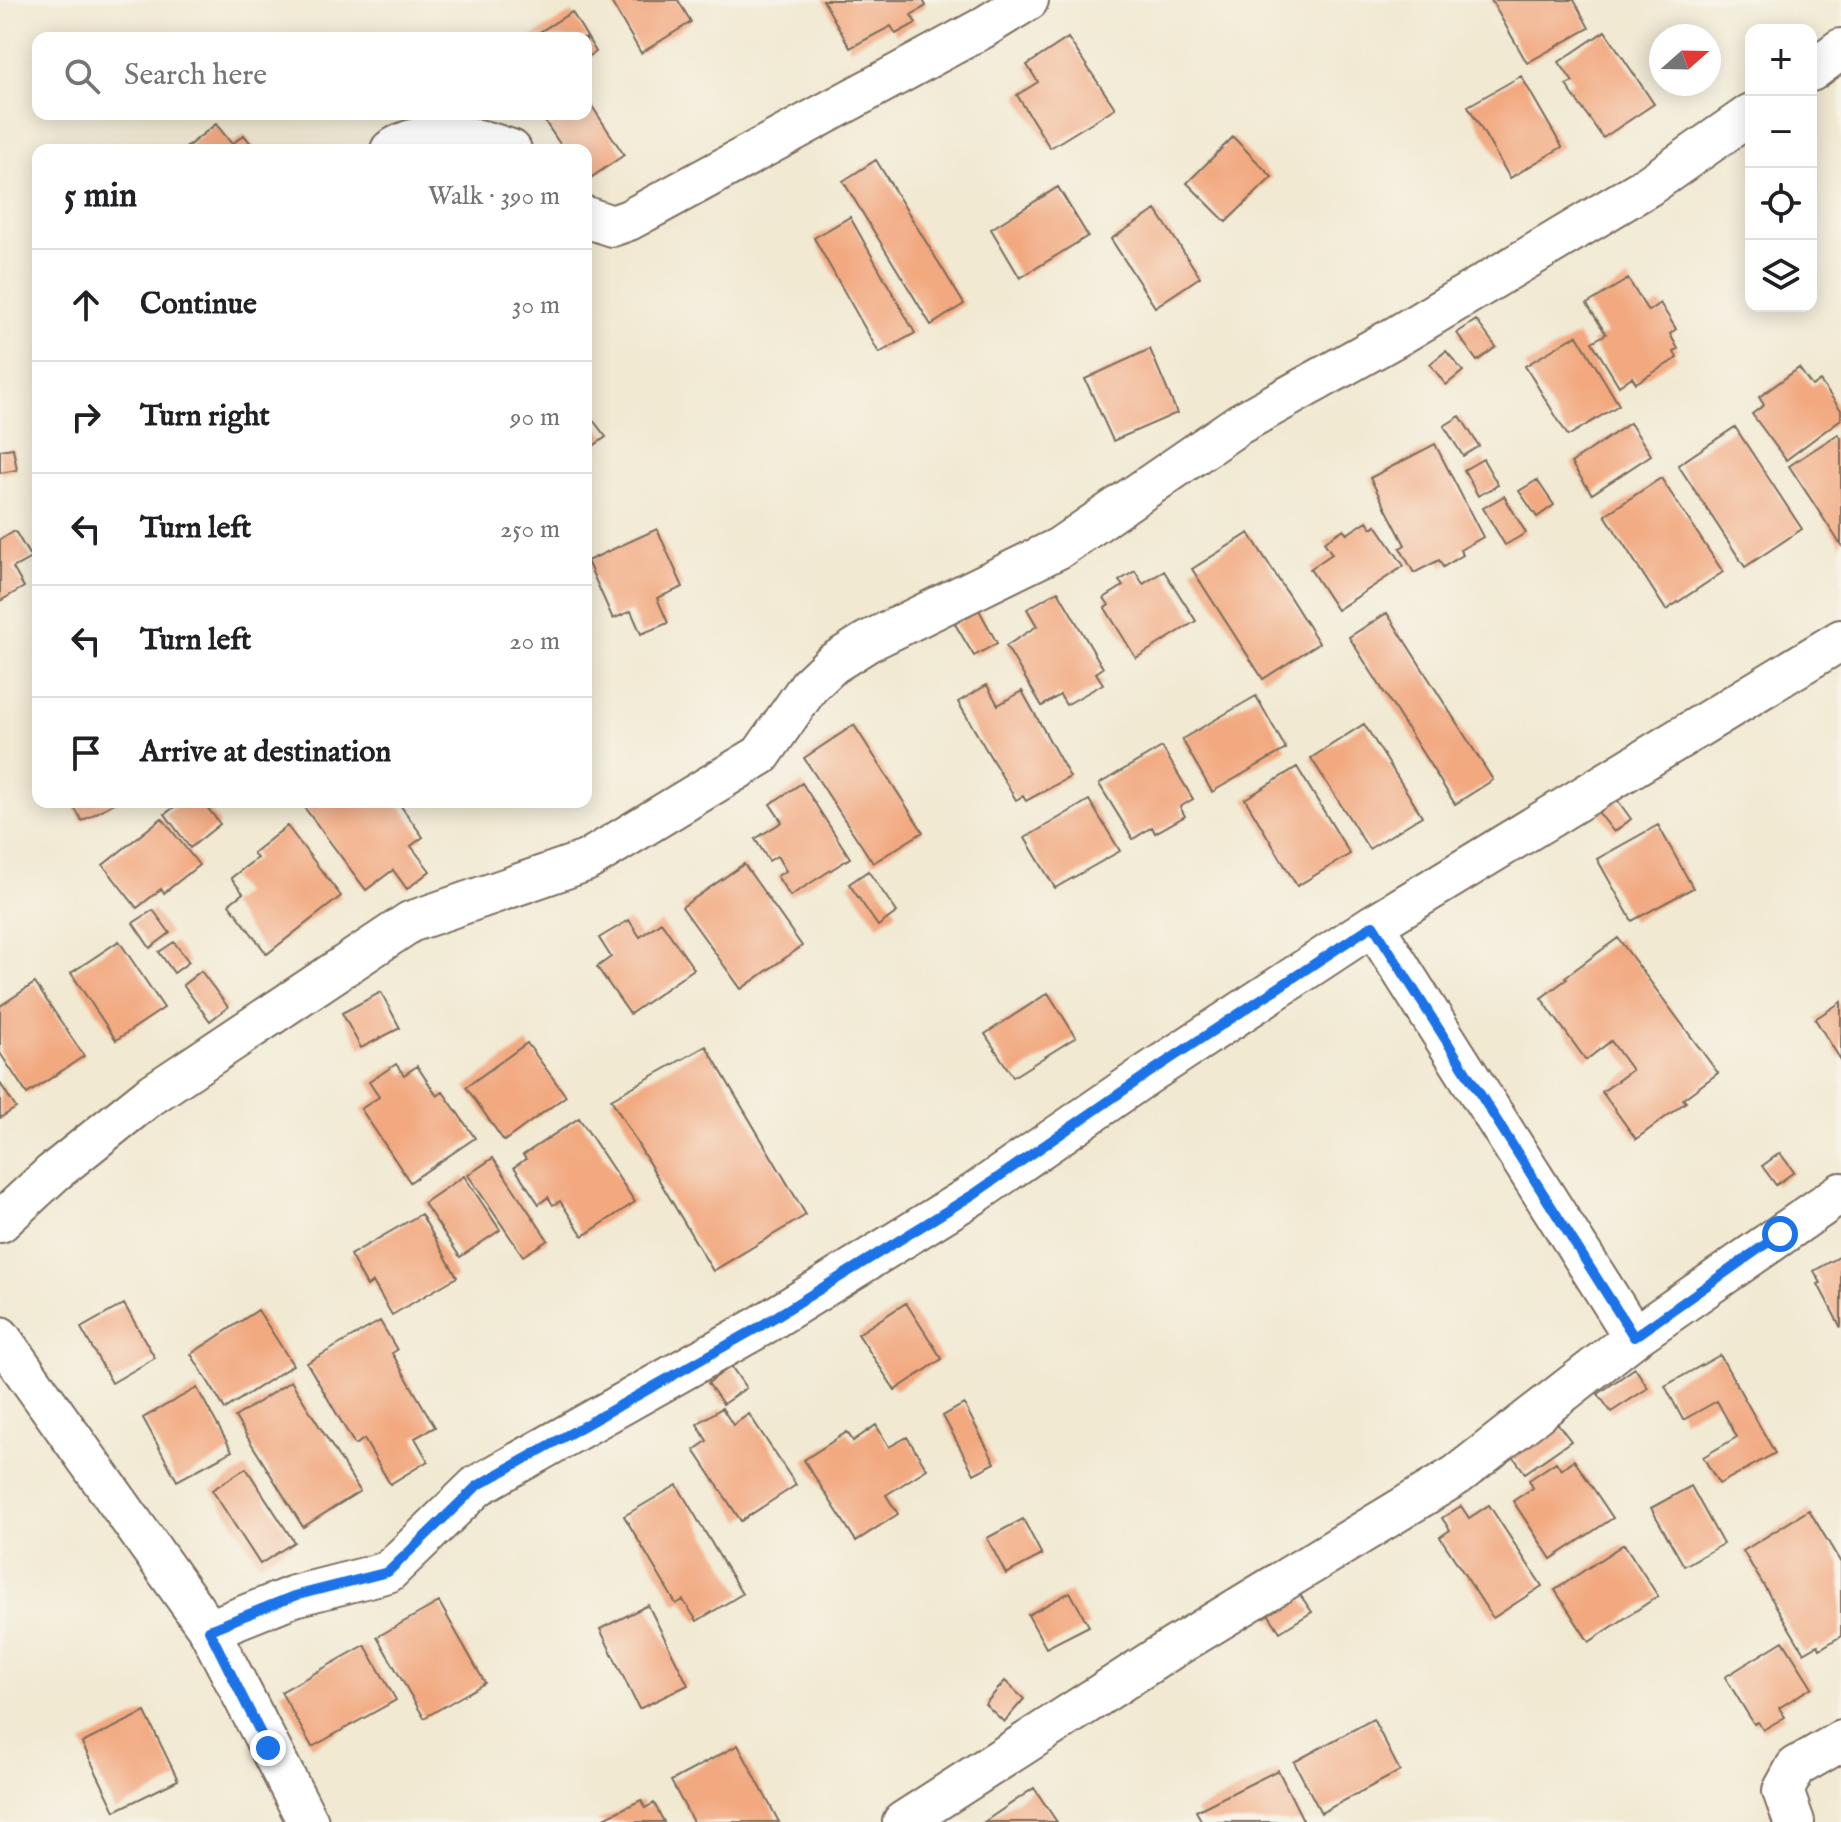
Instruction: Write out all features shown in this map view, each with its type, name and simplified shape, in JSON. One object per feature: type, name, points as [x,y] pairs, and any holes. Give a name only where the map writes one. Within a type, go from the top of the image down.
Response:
[{"type":"street","points":[[592,219],[612,226],[629,220],[981,29],[1028,0]]},
{"type":"street","points":[[1817,67],[1841,49]]},
{"type":"street","points":[[0,1222],[53,1173],[148,1097],[410,922],[586,861],[761,755],[809,686],[832,664],[867,642],[1059,548],[1239,424],[1399,335],[1648,186],[1745,118]]},
{"type":"street","points":[[400,144],[426,135],[481,139],[495,144]]},
{"type":"street","points":[[209,1630],[294,1596],[388,1572],[477,1486],[759,1327],[974,1194],[1149,1073],[1373,925],[1841,640]]},
{"type":"street","points":[[1373,925],[1634,1337]]},
{"type":"street","points":[[903,1822],[949,1810],[1171,1649],[1457,1475],[1634,1337],[1841,1193]]},
{"type":"street","points":[[0,1337],[209,1630],[308,1822]]},
{"type":"street","points":[[1794,1822],[1783,1791],[1796,1767],[1841,1741]]},
{"type":"building","points":[[610,0],[678,0],[691,22],[641,53]]},
{"type":"building","points":[[823,0],[923,0],[926,6],[911,15],[916,23],[896,34],[891,26],[850,48]]},
{"type":"building","points":[[1491,0],[1574,0],[1589,28],[1527,63]]},
{"type":"building","points":[[572,12],[584,32],[540,32]]},
{"type":"building","points":[[1605,31],[1654,104],[1603,138],[1566,85],[1573,82],[1559,62]]},
{"type":"building","points":[[1068,38],[1115,108],[1050,148],[1017,95],[1038,82],[1027,65]]},
{"type":"building","points":[[1521,76],[1562,147],[1510,178],[1468,106]]},
{"type":"building","points":[[592,106],[624,155],[592,177],[592,144],[560,144],[544,120],[592,120]]},
{"type":"building","points":[[216,124],[232,144],[191,144]]},
{"type":"building","points":[[244,135],[251,144],[232,144]]},
{"type":"building","points":[[1233,137],[1272,177],[1226,222],[1187,183]]},
{"type":"building","points":[[876,160],[964,304],[931,325],[843,181]]},
{"type":"building","points":[[1058,187],[1088,236],[1020,278],[991,229]]},
{"type":"building","points":[[1156,210],[1200,277],[1155,307],[1111,239]]},
{"type":"building","points":[[850,217],[915,333],[879,353],[814,238]]},
{"type":"building","points":[[1628,279],[1648,311],[1660,303],[1676,329],[1670,334],[1678,349],[1674,352],[1677,358],[1636,383],[1632,377],[1619,386],[1592,342],[1606,334],[1587,304]]},
{"type":"building","points":[[1476,320],[1496,347],[1477,361],[1457,333]]},
{"type":"building","points":[[1577,335],[1619,405],[1568,436],[1525,366]]},
{"type":"building","points":[[1150,349],[1177,413],[1113,441],[1085,379]]},
{"type":"building","points":[[1446,351],[1463,371],[1446,385],[1430,364]]},
{"type":"building","points":[[1799,368],[1812,386],[1820,381],[1841,410],[1841,419],[1786,460],[1752,414],[1764,405],[1759,397]]},
{"type":"building","points":[[1460,416],[1479,446],[1463,456],[1444,426]]},
{"type":"building","points":[[592,419],[606,437],[592,447]]},
{"type":"building","points":[[1630,423],[1651,455],[1592,494],[1571,463]]},
{"type":"building","points":[[1735,427],[1802,529],[1745,567],[1678,465]]},
{"type":"building","points":[[1838,434],[1841,438],[1841,545],[1789,466]]},
{"type":"building","points":[[1435,444],[1483,537],[1460,550],[1463,555],[1443,567],[1439,560],[1414,573],[1400,548],[1405,545],[1370,478]]},
{"type":"building","points":[[13,448],[17,470],[0,473],[0,450]]},
{"type":"building","points":[[1483,459],[1498,485],[1478,496],[1464,470]]},
{"type":"building","points":[[1661,478],[1723,572],[1666,610],[1605,515]]},
{"type":"building","points":[[1537,480],[1554,505],[1537,517],[1519,491]]},
{"type":"building","points":[[1504,496],[1526,533],[1505,545],[1483,508]]},
{"type":"building","points":[[1367,521],[1372,528],[1376,525],[1404,566],[1337,610],[1310,569],[1332,554],[1324,542],[1344,529],[1347,534]]},
{"type":"building","points":[[657,529],[683,587],[657,598],[668,623],[641,634],[631,611],[613,619],[592,572],[592,559]]},
{"type":"building","points":[[15,531],[31,558],[13,568],[24,587],[0,601],[0,539]]},
{"type":"building","points":[[1249,533],[1319,643],[1263,679],[1192,569]]},
{"type":"building","points":[[1135,571],[1143,584],[1164,571],[1196,621],[1136,658],[1105,608],[1109,605],[1104,598],[1123,586],[1119,581]]},
{"type":"building","points":[[1058,591],[1103,668],[1096,673],[1103,684],[1066,705],[1060,695],[1042,706],[1006,646],[1037,626],[1027,609]]},
{"type":"building","points":[[979,610],[997,643],[974,656],[955,624]]},
{"type":"building","points":[[1387,613],[1493,780],[1455,804],[1349,637]]},
{"type":"building","points":[[987,685],[998,705],[1022,691],[1070,777],[1026,801],[1023,796],[1016,800],[958,702]]},
{"type":"building","points":[[1256,696],[1286,749],[1212,792],[1182,739]]},
{"type":"building","points":[[1364,724],[1422,816],[1369,849],[1311,758]]},
{"type":"building","points":[[854,725],[923,832],[873,863],[804,758]]},
{"type":"building","points":[[1162,747],[1193,799],[1180,807],[1185,816],[1155,833],[1152,827],[1133,839],[1099,784]]},
{"type":"building","points":[[1297,767],[1350,854],[1297,886],[1245,799]]},
{"type":"building","points":[[802,783],[850,858],[790,896],[777,876],[786,871],[777,856],[769,861],[755,839],[782,822],[770,804]]},
{"type":"building","points":[[1613,794],[1631,819],[1614,832],[1595,808]]},
{"type":"building","points":[[1089,800],[1120,851],[1055,888],[1025,838]]},
{"type":"building","points":[[74,808],[105,808],[82,821]]},
{"type":"building","points":[[173,808],[208,808],[220,824],[190,848],[165,814]]},
{"type":"building","points":[[305,808],[402,808],[423,837],[411,846],[430,871],[407,889],[393,870],[366,890]]},
{"type":"building","points":[[162,818],[199,865],[164,893],[161,889],[137,908],[103,865]]},
{"type":"building","points":[[1658,825],[1693,888],[1632,921],[1597,859]]},
{"type":"building","points":[[287,826],[341,896],[267,954],[229,904],[243,893],[231,878],[257,858],[253,853]]},
{"type":"building","points":[[744,864],[802,946],[741,989],[682,907]]},
{"type":"building","points":[[868,871],[897,912],[878,926],[849,884]]},
{"type":"building","points":[[153,910],[170,933],[150,948],[133,923]]},
{"type":"building","points":[[629,920],[640,937],[661,922],[694,969],[630,1014],[597,967],[611,957],[599,938]]},
{"type":"building","points":[[1618,938],[1718,1073],[1683,1099],[1686,1102],[1636,1139],[1602,1092],[1632,1070],[1611,1041],[1586,1060],[1541,998]]},
{"type":"building","points":[[119,941],[164,1008],[116,1040],[71,973]]},
{"type":"building","points":[[174,942],[189,962],[174,973],[159,952]]},
{"type":"building","points":[[201,971],[228,1007],[210,1021],[183,985]]},
{"type":"building","points":[[35,983],[84,1056],[27,1094],[0,1053],[0,1006]]},
{"type":"building","points":[[381,992],[400,1028],[361,1048],[342,1013]]},
{"type":"building","points":[[1048,993],[1076,1037],[1013,1077],[985,1034]]},
{"type":"building","points":[[1841,1002],[1841,1060],[1815,1019]]},
{"type":"building","points":[[527,1043],[566,1096],[504,1141],[466,1087]]},
{"type":"building","points":[[706,1046],[806,1215],[713,1271],[611,1099]]},
{"type":"building","points":[[396,1064],[404,1075],[417,1066],[437,1096],[443,1092],[475,1138],[410,1182],[361,1109],[379,1097],[369,1082]]},
{"type":"building","points":[[0,1083],[16,1108],[0,1118]]},
{"type":"building","points":[[579,1118],[635,1202],[583,1236],[560,1201],[553,1205],[548,1197],[539,1204],[514,1167],[526,1159],[523,1155]]},
{"type":"building","points":[[1780,1153],[1794,1172],[1776,1185],[1762,1166]]},
{"type":"building","points":[[493,1158],[548,1240],[523,1256],[468,1175]]},
{"type":"building","points":[[464,1176],[500,1230],[460,1257],[424,1203]]},
{"type":"building","points":[[421,1214],[457,1277],[392,1315],[373,1282],[367,1286],[350,1255]]},
{"type":"building","points":[[1841,1256],[1841,1328],[1814,1271]]},
{"type":"building","points":[[906,1303],[942,1359],[895,1390],[858,1334]]},
{"type":"building","points":[[124,1304],[155,1358],[112,1383],[81,1328]]},
{"type":"building","points":[[258,1310],[293,1365],[225,1409],[191,1354]]},
{"type":"building","points":[[380,1321],[397,1350],[392,1353],[435,1427],[415,1438],[428,1461],[390,1484],[364,1439],[355,1445],[307,1363]]},
{"type":"building","points":[[1720,1355],[1775,1453],[1719,1484],[1703,1457],[1737,1437],[1717,1401],[1683,1420],[1665,1386]]},
{"type":"building","points":[[731,1366],[746,1388],[723,1404],[708,1383]]},
{"type":"building","points":[[1635,1368],[1648,1388],[1611,1412],[1598,1394]]},
{"type":"building","points":[[291,1381],[360,1491],[303,1527],[235,1417]]},
{"type":"building","points":[[197,1388],[232,1451],[177,1481],[143,1418]]},
{"type":"building","points":[[964,1404],[995,1463],[974,1474],[943,1416]]},
{"type":"building","points":[[722,1408],[733,1425],[749,1414],[796,1485],[741,1521],[694,1450],[707,1441],[697,1424]]},
{"type":"building","points":[[1551,1415],[1571,1441],[1525,1473],[1507,1448]]},
{"type":"building","points":[[876,1425],[889,1447],[907,1437],[927,1469],[886,1495],[898,1514],[856,1541],[804,1460],[847,1432],[853,1441]]},
{"type":"building","points":[[1574,1460],[1613,1518],[1551,1559],[1513,1501],[1533,1488],[1529,1480],[1556,1462],[1561,1470]]},
{"type":"building","points":[[246,1468],[294,1542],[260,1564],[212,1490]]},
{"type":"building","points":[[677,1485],[742,1594],[697,1621],[683,1600],[676,1604],[624,1516]]},
{"type":"building","points":[[1691,1486],[1723,1544],[1684,1566],[1651,1508]]},
{"type":"building","points":[[1489,1505],[1542,1586],[1493,1618],[1440,1537],[1450,1530],[1442,1518],[1461,1506],[1469,1518]]},
{"type":"building","points":[[1809,1510],[1841,1563],[1841,1636],[1820,1649],[1818,1645],[1804,1653],[1743,1551]]},
{"type":"building","points":[[1023,1519],[1042,1555],[1006,1574],[987,1538]]},
{"type":"building","points":[[1624,1544],[1658,1596],[1589,1642],[1555,1590]]},
{"type":"building","points":[[1294,1586],[1312,1612],[1280,1632],[1263,1606]]},
{"type":"building","points":[[1070,1592],[1089,1626],[1046,1648],[1028,1615]]},
{"type":"building","points":[[439,1602],[485,1683],[424,1718],[377,1637]]},
{"type":"building","points":[[648,1605],[688,1685],[639,1709],[600,1629]]},
{"type":"building","points":[[1783,1641],[1812,1687],[1779,1708],[1785,1717],[1763,1730],[1758,1722],[1754,1724],[1725,1677]]},
{"type":"building","points":[[365,1645],[396,1700],[312,1747],[281,1692]]},
{"type":"building","points":[[1005,1681],[1024,1699],[1004,1722],[985,1704]]},
{"type":"building","points":[[145,1712],[178,1780],[115,1811],[82,1743]]},
{"type":"building","points":[[1373,1719],[1400,1771],[1321,1813],[1294,1762]]},
{"type":"building","points":[[738,1745],[779,1822],[693,1822],[671,1781]]},
{"type":"building","points":[[1278,1770],[1304,1822],[1202,1822],[1196,1811]]},
{"type":"building","points":[[1034,1788],[1057,1822],[984,1822]]},
{"type":"building","points":[[641,1800],[645,1808],[654,1803],[664,1822],[596,1822]]},
{"type":"route","points":[[268,1748],[209,1630],[294,1596],[388,1572],[477,1486],[759,1327],[974,1194],[1149,1073],[1373,925],[1634,1337],[1780,1234]]}]
